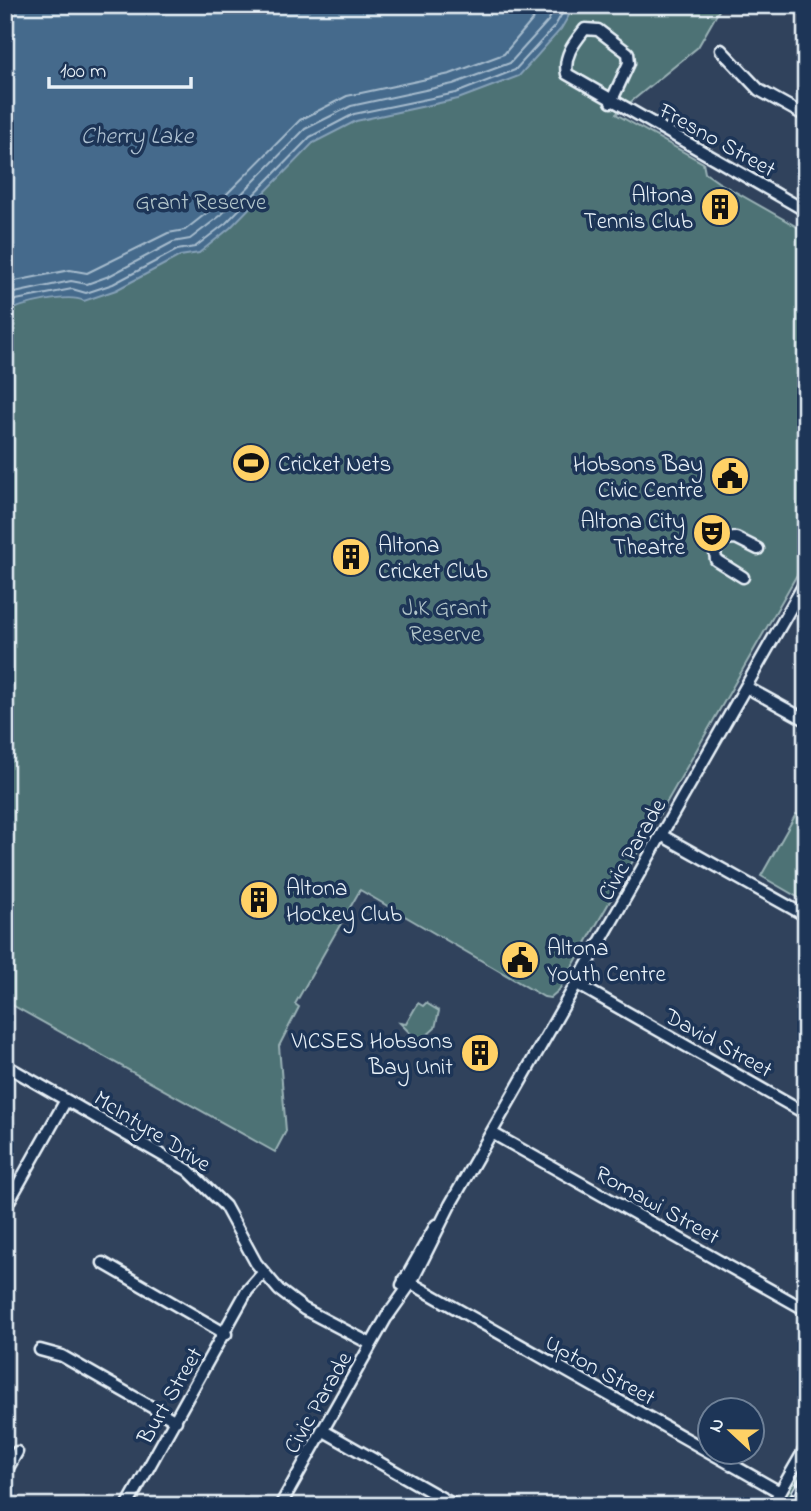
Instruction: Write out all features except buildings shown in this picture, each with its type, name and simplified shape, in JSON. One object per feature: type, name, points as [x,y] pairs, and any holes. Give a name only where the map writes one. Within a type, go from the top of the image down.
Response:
[{"type":"street","name":"Fresno Street","points":[[611,102],[629,63],[628,53],[598,30],[585,29],[569,51],[565,64],[567,74],[611,102],[806,211]]},
{"type":"street","points":[[721,50],[759,90],[806,116]]},
{"type":"street","points":[[743,577],[716,561],[715,552],[723,539],[736,538],[758,550]]},
{"type":"street","name":"Civic Parade","points":[[280,1506],[806,581]]},
{"type":"street","points":[[746,687],[806,720]]},
{"type":"street","points":[[661,835],[806,916]]},
{"type":"street","name":"David Street","points":[[577,984],[806,1114]]},
{"type":"street","name":"McIntyre Drive","points":[[5,1065],[180,1164],[204,1182],[225,1206],[266,1276],[296,1304],[370,1347]]},
{"type":"street","points":[[5,1208],[66,1100]]},
{"type":"street","name":"Romawi Street","points":[[492,1133],[806,1310]]},
{"type":"street","points":[[103,1263],[226,1334]]},
{"type":"street","name":"Burt Street","points":[[127,1506],[226,1334],[250,1286],[266,1276]]},
{"type":"street","name":"Upton Street","points":[[407,1281],[780,1492]]},
{"type":"street","points":[[40,1350],[62,1356],[176,1421]]},
{"type":"street","points":[[322,1430],[456,1506]]},
{"type":"street","points":[[772,1506],[806,1447]]},
{"type":"street","points":[[5,1473],[17,1452]]},
{"type":"green space","name":"J.K Grant Reserve","points":[[5,5],[722,5],[698,47],[616,114],[703,163],[705,173],[718,182],[806,232],[806,559],[559,990],[550,998],[544,997],[360,890],[295,1004],[299,1007],[279,1046],[286,1131],[275,1152],[5,1001]]},
{"type":"green space","points":[[796,814],[806,819],[806,902],[761,876]]},
{"type":"green space","points":[[418,1003],[423,1006],[426,1003],[439,1011],[435,1028],[424,1038],[411,1034],[400,1023],[406,1024]]},
{"type":"green space","points":[[806,1453],[806,1466],[784,1506],[776,1506]]},
{"type":"water","name":"Cherry Lake","points":[[5,5],[575,5],[561,29],[519,76],[458,99],[356,121],[313,143],[230,228],[199,253],[180,256],[116,290],[84,301],[68,298],[45,301],[5,313]]},
{"type":"railway","points":[[786,1506],[806,1470]]},
{"type":"place","name":"Altona Tennis Club","points":[[720,207]]},
{"type":"place","name":"Cricket Nets","points":[[251,463]]},
{"type":"place","name":"Hobsons Bay Civic Centre","points":[[730,476]]},
{"type":"place","name":"Altona City Theatre","points":[[712,533]]},
{"type":"place","name":"Altona Cricket Club","points":[[351,557]]},
{"type":"place","name":"Altona Hockey Club","points":[[259,900]]},
{"type":"place","name":"Altona Youth Centre","points":[[520,960]]},
{"type":"place","name":"VICSES Hobsons Bay Unit","points":[[480,1053]]},
{"type":"park label","name":"Grant Reserve","points":[[201,201]]}]
